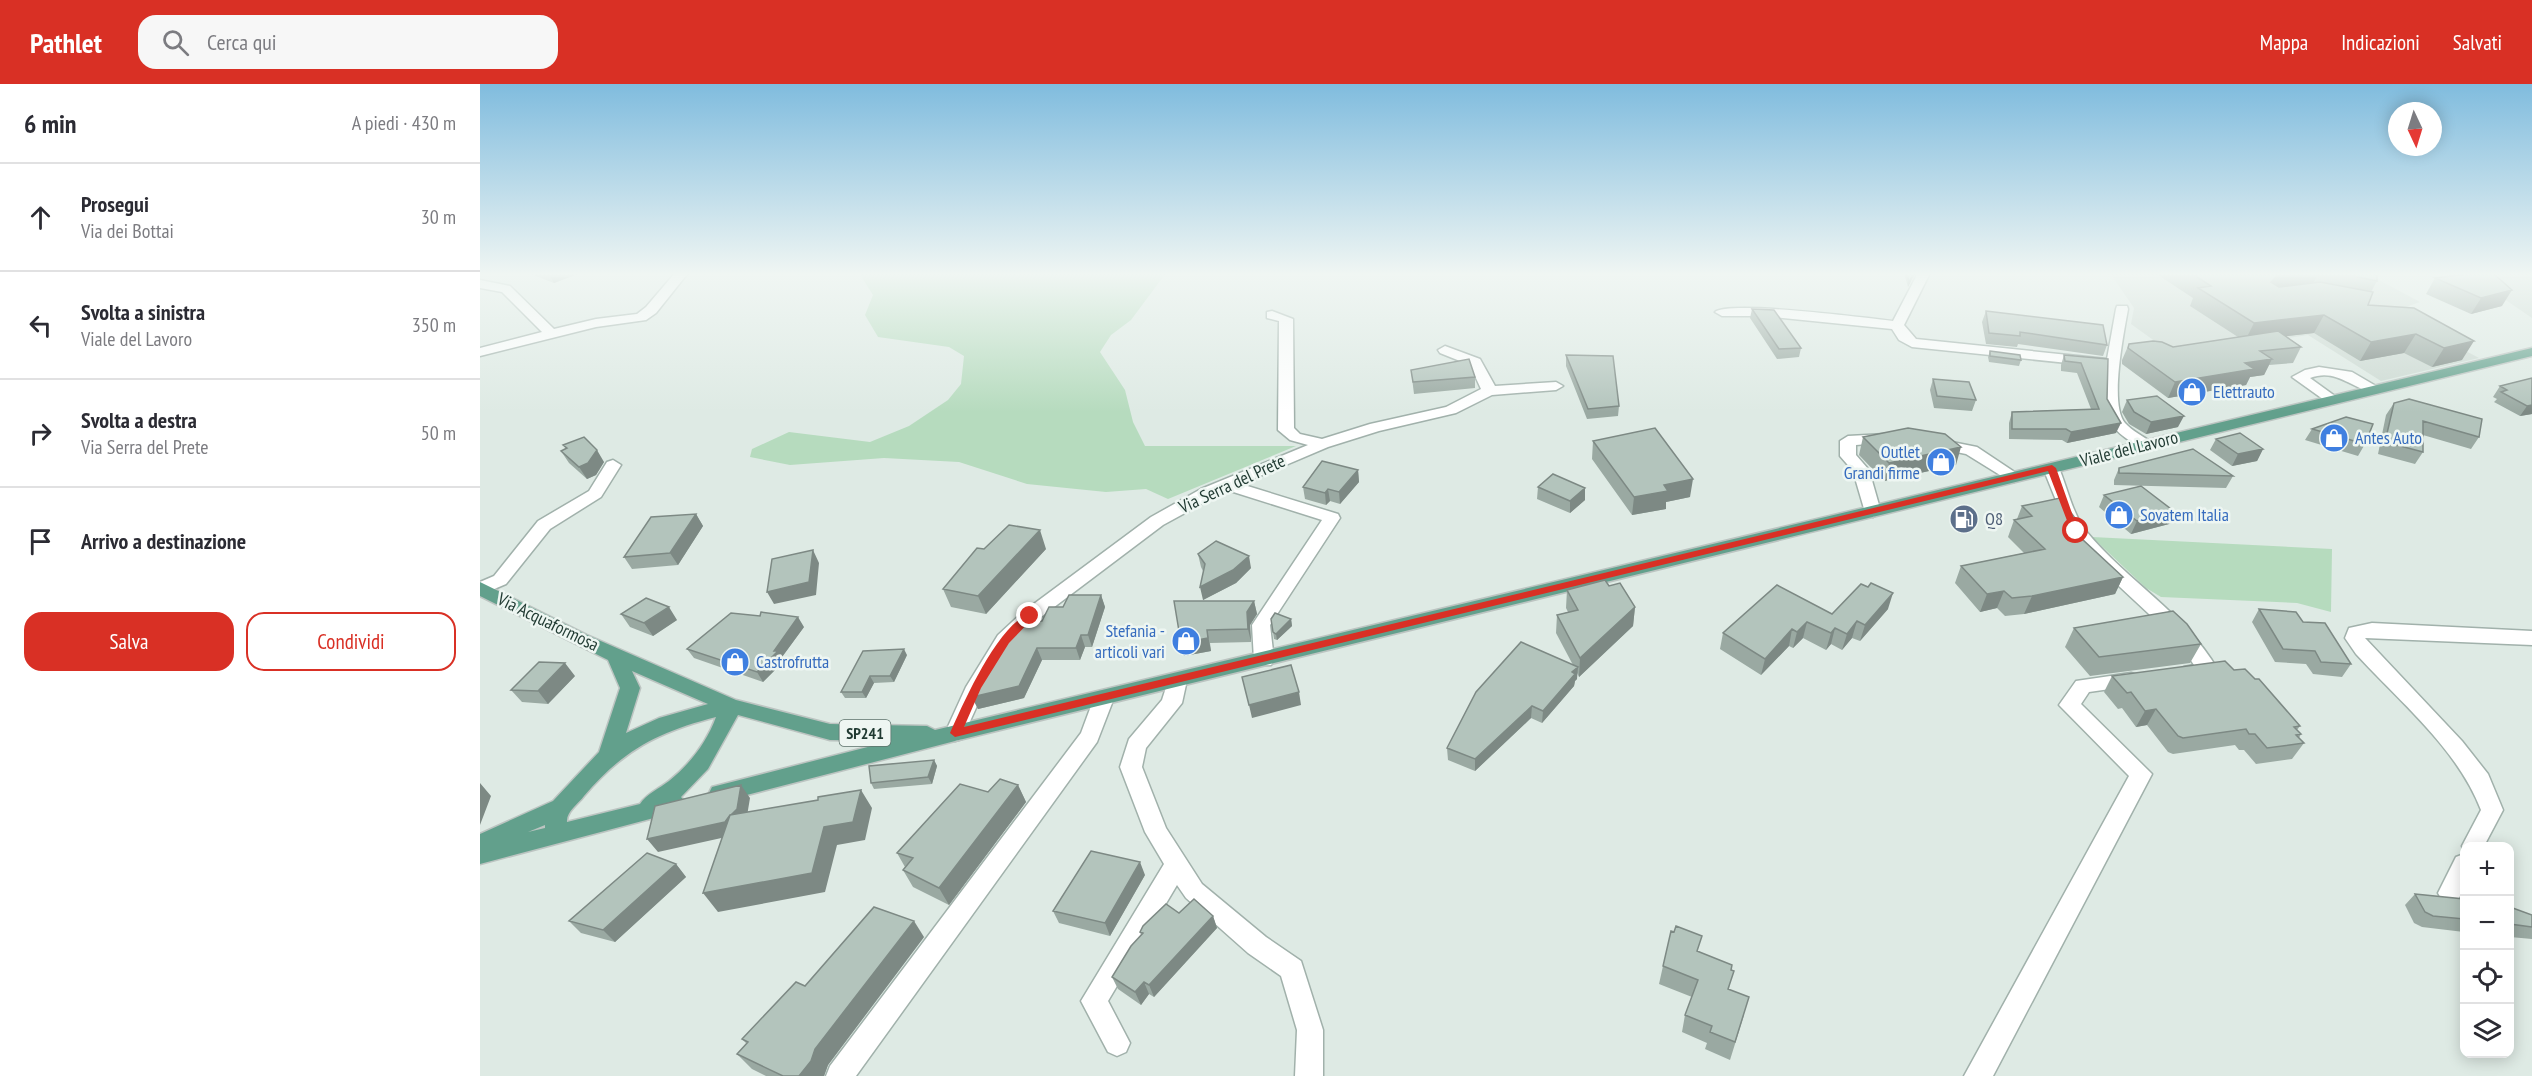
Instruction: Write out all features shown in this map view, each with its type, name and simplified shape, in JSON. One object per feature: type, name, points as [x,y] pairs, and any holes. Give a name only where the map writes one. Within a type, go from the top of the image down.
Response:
[{"type":"main road","name":"Viale del Lavoro","points":[[955,733],[2532,352]]},
{"type":"main road","name":"Via Acquaformosa","points":[[480,588],[616,656]]},
{"type":"main road","name":"SP241","points":[[616,656],[731,705],[830,732],[955,733]]},
{"type":"main road","points":[[608,756],[630,688],[616,656]]},
{"type":"main road","points":[[636,814],[662,799],[706,758],[720,735],[731,705]]},
{"type":"main road","points":[[557,836],[555,817],[561,807],[608,756],[643,734],[690,716],[731,705]]},
{"type":"main road","points":[[480,854],[955,733]]},
{"type":"main road","points":[[480,844],[561,807]]},
{"type":"street","points":[[536,319],[551,334]]},
{"type":"street","points":[[480,352],[551,334],[625,319]]},
{"type":"street","points":[[1286,319],[1286,430],[1295,436],[1323,444]]},
{"type":"street","points":[[1838,319],[1897,325]]},
{"type":"street","points":[[1897,325],[1900,319]]},
{"type":"street","points":[[2119,319],[2115,335],[2112,413],[2123,429],[2146,445]]},
{"type":"street","points":[[1897,325],[1904,337],[1912,343],[2114,364]]},
{"type":"street","points":[[1445,350],[1473,358],[1483,368],[1489,391],[1556,386]]},
{"type":"street","points":[[2332,399],[2299,377],[2329,369],[2340,370],[2374,389]]},
{"type":"street","name":"Via Serra del Prete","points":[[955,733],[976,687],[1005,640],[1030,616],[1156,521],[1207,492],[1323,444],[1375,427],[1451,410],[1489,391]]},
{"type":"street","points":[[1873,512],[1861,470],[1848,456],[1848,441],[1900,438]]},
{"type":"street","points":[[1920,441],[1971,450],[2014,477]]},
{"type":"street","points":[[480,588],[500,580],[544,525],[595,494],[613,465]]},
{"type":"street","points":[[2052,468],[2076,531],[2112,570],[2186,636],[2208,670],[2174,674]]},
{"type":"street","points":[[1226,484],[1332,518],[1261,625],[1264,660]]},
{"type":"street","points":[[2475,842],[2492,810],[2480,780],[2455,747],[2363,649],[2355,638],[2356,633],[2373,630],[2532,639]]},
{"type":"street","points":[[1978,1076],[2141,774],[2068,705],[2083,686],[2151,677]]},
{"type":"street","points":[[1177,680],[1172,703],[1136,745],[1131,767],[1156,832],[1194,891],[1257,945],[1292,969],[1310,1030],[1309,1076]]},
{"type":"street","points":[[840,1076],[1090,736],[1104,698]]},
{"type":"street","points":[[1117,1043],[1094,1001],[1177,864]]},
{"type":"street","points":[[2450,893],[2460,872]]},
{"type":"shaded area","points":[[2132,319],[2406,319],[2479,358],[2381,381],[2308,335],[2174,355],[2131,324]]},
{"type":"green space","points":[[868,319],[1132,319],[1111,335],[1100,352],[1125,390],[1133,422],[1145,446],[1296,446],[1168,499],[1146,489],[1106,492],[1027,484],[959,462],[884,458],[790,465],[750,457],[752,449],[789,432],[870,442],[909,426],[948,400],[961,384],[964,356],[949,347],[878,337]]},
{"type":"green space","points":[[2092,537],[2332,549],[2331,612],[2297,603],[2161,597],[2146,588]]},
{"type":"building","points":[[1759,319],[1781,319],[1801,348],[1779,349]]},
{"type":"building","points":[[1987,319],[2055,319],[2103,325],[2107,345],[2020,332],[2020,336],[1989,333]]},
{"type":"building","points":[[2248,319],[2286,319],[2254,323]]},
{"type":"building","points":[[2331,319],[2435,319],[2474,341],[2444,348],[2416,334],[2371,342]]},
{"type":"building","points":[[2278,331],[2301,347],[2260,351],[2272,359],[2245,363],[2254,369],[2175,382],[2128,348],[2129,344],[2153,341],[2173,347]]},
{"type":"building","points":[[1990,351],[2020,355],[2021,360],[1990,356]]},
{"type":"building","points":[[1566,355],[1613,356],[1619,406],[1588,409]]},
{"type":"building","points":[[2064,355],[2108,359],[2107,399],[2121,423],[2071,432],[2066,429],[2012,429],[2012,412],[2099,409],[2081,363],[2065,361]]},
{"type":"building","points":[[1469,359],[1475,377],[1413,382],[1411,370]]},
{"type":"building","points":[[2532,378],[2532,405],[2527,406],[2501,392],[2507,390],[2500,386]]},
{"type":"building","points":[[1933,379],[1969,382],[1976,400],[1937,396]]},
{"type":"building","points":[[2157,396],[2184,416],[2151,422],[2134,412],[2127,400]]},
{"type":"building","points":[[2409,399],[2482,419],[2479,437],[2423,421],[2423,452],[2385,442],[2394,403]]},
{"type":"building","points":[[2346,417],[2373,424],[2365,444],[2312,429]]},
{"type":"building","points":[[1655,428],[1693,479],[1664,485],[1668,491],[1634,497],[1593,441]]},
{"type":"building","points":[[1908,428],[1945,434],[1961,447],[1889,463],[1863,437]]},
{"type":"building","points":[[2240,433],[2263,449],[2238,454],[2216,439]]},
{"type":"building","points":[[584,437],[597,450],[588,463],[579,467],[561,451],[567,448],[563,445]]},
{"type":"building","points":[[2193,449],[2233,476],[2119,473],[2119,468]]},
{"type":"building","points":[[1322,461],[1358,470],[1339,492],[1328,489],[1325,493],[1303,487]]},
{"type":"building","points":[[1553,474],[1585,488],[1570,501],[1538,487]]},
{"type":"building","points":[[2141,486],[2175,512],[2137,521],[2104,495]]},
{"type":"building","points":[[2060,498],[2078,522],[2067,525],[2123,577],[2032,596],[2012,598],[2004,591],[1987,594],[1961,566],[2045,549],[2014,520],[2032,516],[2022,506]]},
{"type":"building","points":[[696,514],[670,553],[624,557],[651,517]]},
{"type":"building","points":[[1009,525],[1040,530],[978,596],[943,589],[977,548],[984,549]]},
{"type":"building","points":[[1216,541],[1249,556],[1233,570],[1200,587],[1205,564],[1198,554]]},
{"type":"building","points":[[813,550],[809,582],[767,592],[772,559]]},
{"type":"building","points":[[1605,580],[1609,586],[1620,583],[1635,607],[1580,658],[1557,615],[1578,610],[1567,590]]},
{"type":"building","points":[[1871,583],[1893,593],[1865,625],[1857,621],[1847,634],[1835,628],[1831,633],[1807,622],[1797,632],[1792,629],[1765,659],[1723,633],[1777,585],[1832,614],[1861,584],[1868,587]]},
{"type":"building","points":[[1069,595],[1101,595],[1088,635],[1081,635],[1076,648],[1037,648],[1019,686],[972,697],[1012,631],[1022,622],[1042,621],[1049,607],[1063,607]]},
{"type":"building","points":[[646,598],[669,607],[644,623],[621,614]]},
{"type":"building","points":[[1174,601],[1254,601],[1247,612],[1248,629],[1207,630],[1208,638],[1181,643]]},
{"type":"building","points":[[2259,609],[2296,612],[2303,622],[2325,623],[2351,664],[2321,662],[2315,651],[2283,649]]},
{"type":"building","points":[[2173,611],[2187,624],[2201,644],[2099,657],[2074,628]]},
{"type":"building","points":[[761,612],[798,617],[774,651],[778,651],[757,672],[687,649],[731,613],[760,616]]},
{"type":"building","points":[[1275,613],[1291,619],[1276,634],[1273,632],[1271,619]]},
{"type":"building","points":[[1521,642],[1578,667],[1572,672],[1575,674],[1543,711],[1532,706],[1475,759],[1447,748],[1476,692]]},
{"type":"building","points":[[904,649],[890,676],[870,676],[862,692],[841,692],[863,651]]},
{"type":"building","points":[[2225,661],[2234,670],[2245,669],[2255,679],[2259,679],[2300,726],[2294,727],[2301,734],[2296,735],[2304,743],[2267,748],[2255,734],[2249,734],[2246,729],[2183,738],[2178,736],[2156,709],[2145,711],[2131,692],[2127,693],[2112,676]]},
{"type":"building","points":[[539,662],[565,663],[538,691],[511,690]]},
{"type":"building","points":[[1291,665],[1299,692],[1249,705],[1242,677]]},
{"type":"building","points":[[934,760],[928,777],[871,783],[869,766]]},
{"type":"building","points":[[1000,779],[1018,785],[939,888],[903,870],[913,858],[897,853],[960,784],[988,792]]},
{"type":"building","points":[[741,785],[737,809],[725,822],[647,839],[655,806]]},
{"type":"building","points":[[861,790],[853,822],[824,827],[812,873],[703,893],[730,815]]},
{"type":"building","points":[[1091,851],[1140,862],[1105,923],[1053,911]]},
{"type":"building","points":[[647,853],[676,864],[603,930],[569,921]]},
{"type":"building","points":[[2415,894],[2460,899],[2460,919],[2433,916],[2425,912]]},
{"type":"building","points":[[1194,899],[1213,916],[1149,985],[1144,982],[1135,992],[1112,977],[1131,946],[1143,933],[1140,932],[1143,926],[1166,904],[1179,913]]},
{"type":"building","points":[[874,907],[914,921],[815,1049],[811,1061],[799,1076],[783,1076],[737,1054],[748,1042],[742,1039],[796,982],[805,986]]},
{"type":"building","points":[[2514,908],[2532,915],[2532,927],[2514,925]]},
{"type":"building","points":[[1676,926],[1702,936],[1697,951],[1732,965],[1731,970],[1734,971],[1728,989],[1749,997],[1735,1042],[1710,1032],[1712,1026],[1685,1015],[1698,980],[1663,966],[1671,931],[1674,932]]},
{"type":"place","name":"Elettrauto","points":[[2192,392]]},
{"type":"place","name":"Antes Auto","points":[[2334,438]]},
{"type":"place","name":"Outlet Grandi firme","points":[[1941,462]]},
{"type":"place","name":"Sovatem Italia","points":[[2119,515]]},
{"type":"place","name":"Q8","points":[[1964,519]]},
{"type":"place","name":"Stefania - articoli vari","points":[[1186,641]]},
{"type":"place","name":"Castrofrutta","points":[[735,662]]},
{"type":"route","points":[[1030,616],[1005,640],[976,687],[955,733],[2052,468],[2076,531]]}]
